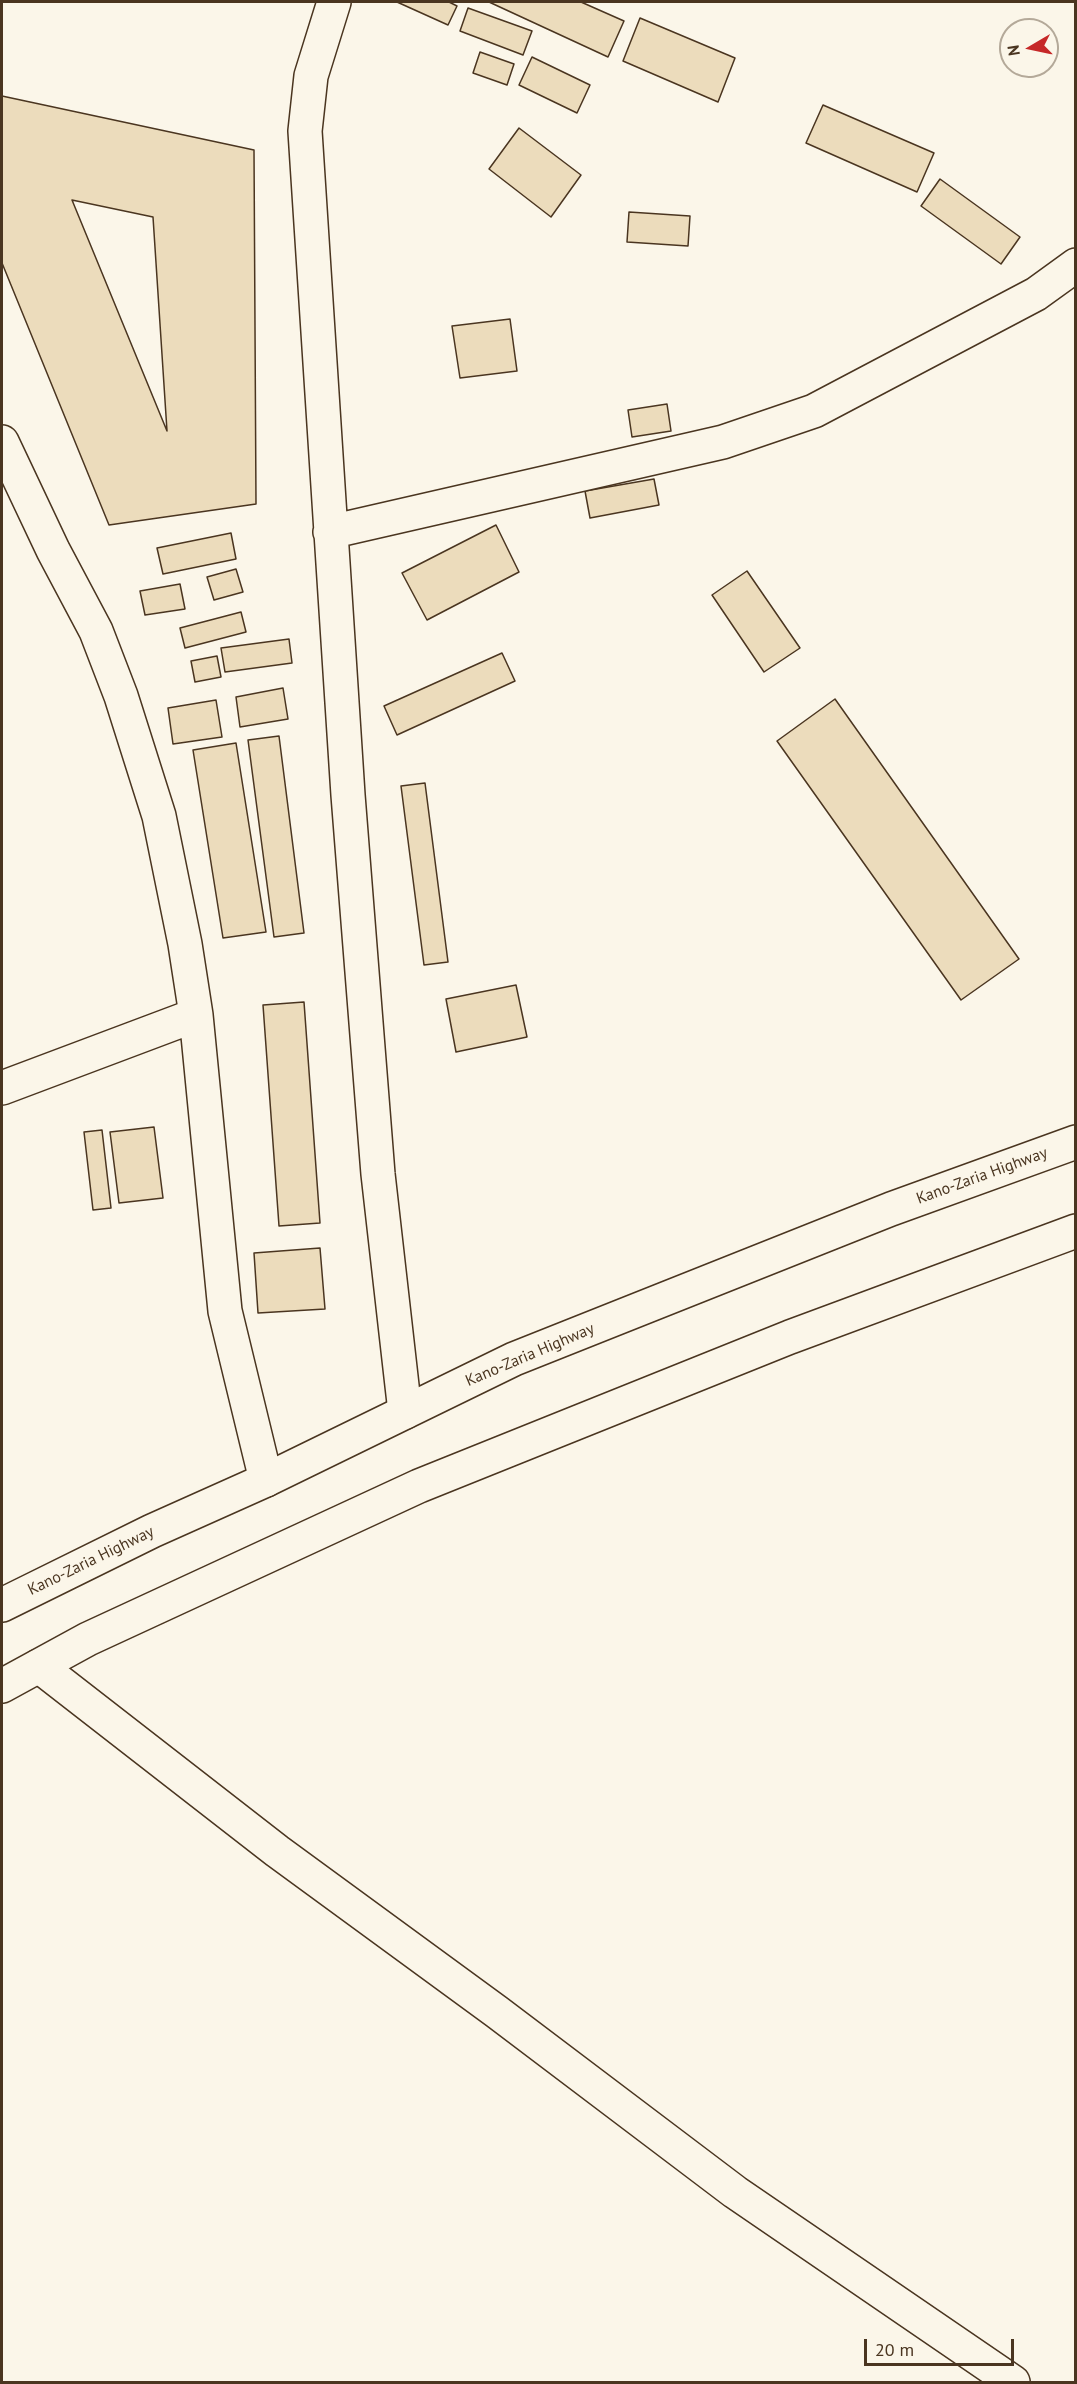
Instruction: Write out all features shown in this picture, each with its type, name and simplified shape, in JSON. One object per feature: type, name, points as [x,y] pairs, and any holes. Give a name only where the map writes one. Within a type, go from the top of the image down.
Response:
[{"type":"main road","points":[[334,2],[311,76],[305,131],[348,795],[378,1174],[405,1412]]},
{"type":"main road","points":[[330,532],[723,442],[814,411],[1036,294],[1076,265]]},
{"type":"main road","points":[[2,442],[53,550],[96,631],[121,696],[159,816],[185,944],[196,1015],[225,1311],[266,1480]]},
{"type":"main road","points":[[2,1088],[196,1015]]},
{"type":"main road","name":"Kano-Zaria Highway","points":[[2,1605],[514,1359],[891,1209],[1076,1142]]},
{"type":"main road","points":[[2,1686],[88,1639],[419,1486],[790,1337],[1076,1231]]},
{"type":"main road","points":[[39,1666],[286,1858],[497,2012],[735,2192],[1013,2382]]},
{"type":"building","points":[[397,2],[449,2],[457,6],[448,25]]},
{"type":"building","points":[[489,2],[581,2],[624,21],[608,57]]},
{"type":"building","points":[[468,8],[532,31],[523,55],[460,31]]},
{"type":"building","points":[[640,18],[735,58],[718,102],[623,61]]},
{"type":"building","points":[[480,52],[514,64],[507,85],[473,73]]},
{"type":"building","points":[[532,57],[590,85],[577,113],[519,85]]},
{"type":"building","points":[[2,96],[254,150],[256,504],[109,525],[2,263]],"holes":[[[72,200],[153,217],[167,431]]]},
{"type":"building","points":[[823,105],[934,153],[917,192],[806,143]]},
{"type":"building","points":[[519,128],[581,175],[551,217],[489,169]]},
{"type":"building","points":[[940,179],[1020,237],[1001,264],[921,206]]},
{"type":"building","points":[[629,212],[690,216],[688,246],[627,242]]},
{"type":"building","points":[[510,319],[517,371],[460,378],[452,326]]},
{"type":"building","points":[[667,404],[671,431],[632,437],[628,410]]},
{"type":"building","points":[[654,479],[659,505],[590,518],[585,491]]},
{"type":"building","points":[[496,525],[519,572],[427,620],[402,573]]},
{"type":"building","points":[[231,533],[236,559],[163,574],[157,548]]},
{"type":"building","points":[[236,569],[243,592],[214,600],[207,577]]},
{"type":"building","points":[[747,571],[800,648],[764,672],[712,595]]},
{"type":"building","points":[[180,584],[185,609],[145,615],[140,591]]},
{"type":"building","points":[[241,612],[246,632],[185,648],[180,628]]},
{"type":"building","points":[[289,639],[292,663],[225,672],[221,648]]},
{"type":"building","points":[[502,653],[515,681],[397,735],[384,706]]},
{"type":"building","points":[[217,656],[221,677],[195,682],[191,661]]},
{"type":"building","points":[[283,688],[288,719],[240,727],[236,697]]},
{"type":"building","points":[[835,699],[1019,959],[961,1000],[777,741]]},
{"type":"building","points":[[216,700],[222,737],[173,744],[168,708]]},
{"type":"building","points":[[279,736],[304,933],[274,937],[248,740]]},
{"type":"building","points":[[236,743],[266,932],[223,938],[193,750]]},
{"type":"building","points":[[425,783],[448,962],[424,965],[401,786]]},
{"type":"building","points":[[516,985],[527,1037],[456,1052],[446,999]]},
{"type":"building","points":[[304,1002],[320,1223],[279,1226],[263,1005]]},
{"type":"building","points":[[154,1127],[163,1198],[119,1203],[110,1132]]},
{"type":"building","points":[[102,1130],[111,1208],[93,1210],[84,1132]]},
{"type":"building","points":[[320,1248],[325,1309],[258,1313],[254,1253]]}]
